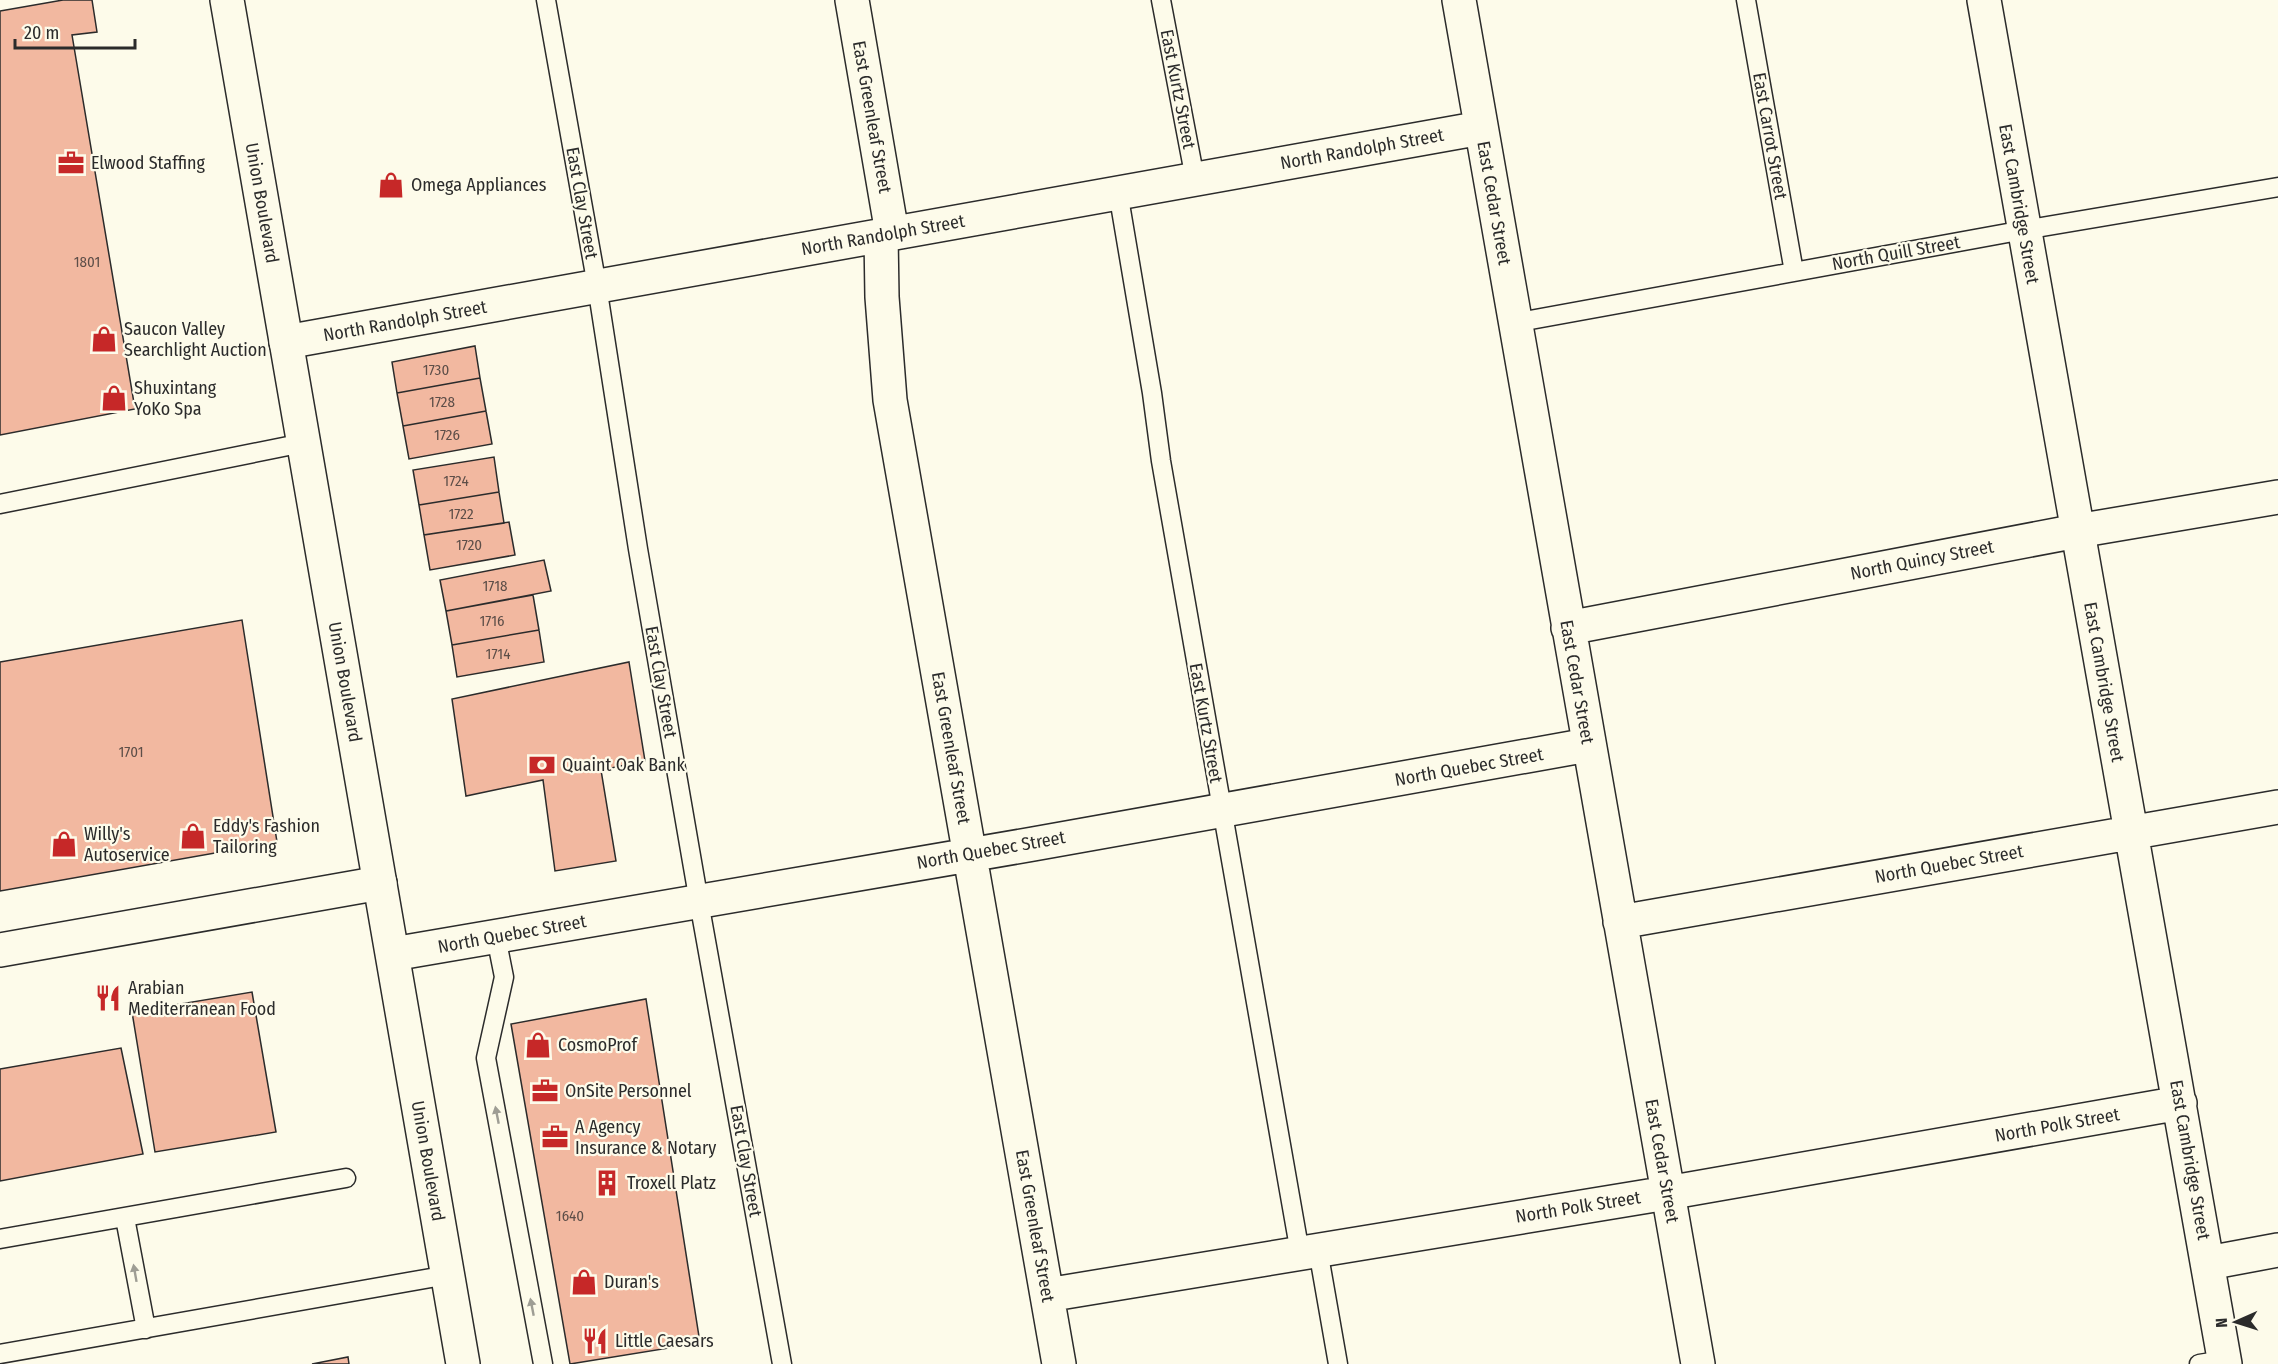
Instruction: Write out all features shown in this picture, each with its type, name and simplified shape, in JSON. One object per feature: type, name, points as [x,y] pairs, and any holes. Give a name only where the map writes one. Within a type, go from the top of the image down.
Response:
[{"type":"street","name":"Union Boulevard","points":[[227,0],[463,1364]]},
{"type":"street","name":"East Greenleaf Street","points":[[852,0],[886,234],[882,297],[890,400],[1059,1364]]},
{"type":"street","name":"East Cedar Street","points":[[1459,0],[1698,1364]]},
{"type":"street","name":"East Cambridge Street","points":[[1984,0],[2208,1263],[2216,1362]]},
{"type":"street","name":"North Randolph Street","points":[[286,342],[1481,128]]},
{"type":"street","name":"North Quincy Street","points":[[1568,628],[2077,531],[2278,497]]},
{"type":"street","name":"North Quebec Street","points":[[393,954],[1221,812],[1588,745]]},
{"type":"street","name":"North Quebec Street","points":[[1620,922],[2278,807]]},
{"type":"street","points":[[0,950],[380,883]]},
{"type":"street","name":"North Polk Street","points":[[1047,1295],[1667,1193],[2180,1103]]},
{"type":"street","points":[[2208,1263],[2278,1250]]},
{"type":"lane","name":"East Clay Street","points":[[546,0],[597,286],[638,549],[699,902],[782,1364]]},
{"type":"lane","name":"East Kurtz Street","points":[[1161,0],[1195,179]]},
{"type":"lane","name":"East Carrot Street","points":[[1746,0],[1794,272]]},
{"type":"lane","name":"North Quill Street","points":[[1514,323],[2024,230],[2278,187]]},
{"type":"lane","name":"East Kurtz Street","points":[[1118,192],[1221,812],[1309,1252],[1338,1364]]},
{"type":"lane","points":[[0,504],[303,442]]},
{"type":"lane","points":[[496,937],[504,977],[486,1058],[543,1364]]},
{"type":"lane","points":[[0,1239],[346,1178]]},
{"type":"lane","points":[[125,1218],[146,1329]]},
{"type":"lane","points":[[0,1354],[448,1275]]},
{"type":"building","points":[[63,0],[92,0],[97,32],[72,35],[135,409],[0,435],[0,11]]},
{"type":"building","points":[[475,346],[480,378],[397,393],[392,362]]},
{"type":"building","points":[[480,378],[486,411],[403,426],[397,393]]},
{"type":"building","points":[[486,411],[492,444],[409,459],[403,426]]},
{"type":"building","points":[[494,457],[499,492],[419,505],[413,470]]},
{"type":"building","points":[[499,492],[504,523],[424,535],[419,505]]},
{"type":"building","points":[[509,522],[515,555],[430,570],[424,535]]},
{"type":"building","points":[[544,560],[551,591],[446,611],[440,580]]},
{"type":"building","points":[[533,595],[539,630],[452,645],[446,611]]},
{"type":"building","points":[[242,620],[277,842],[0,891],[0,662]]},
{"type":"building","points":[[539,630],[544,662],[457,677],[452,645]]},
{"type":"building","name":"Quaint Oak Bank","points":[[629,662],[645,761],[601,770],[616,861],[555,871],[543,780],[466,796],[452,699]]},
{"type":"building","points":[[252,992],[276,1132],[155,1152],[132,1012]]},
{"type":"building","name":"Troxell Platz","points":[[646,999],[700,1343],[570,1364],[511,1024]]},
{"type":"building","points":[[121,1048],[143,1154],[0,1181],[0,1069]]},
{"type":"building","points":[[348,1357],[349,1364],[312,1364]]},
{"type":"place","name":"Elwood Staffing","points":[[71,163]]},
{"type":"place","name":"Omega Appliances","points":[[391,185]]},
{"type":"place","name":"Saucon Valley Searchlight Auction","points":[[104,339]]},
{"type":"place","name":"Shuxintang YoKo Spa","points":[[114,398]]},
{"type":"place","name":"Quaint Oak Bank","points":[[542,765]]},
{"type":"place","name":"Eddy's Fashion Tailoring","points":[[193,836]]},
{"type":"place","name":"Willy's Autoservice","points":[[64,844]]},
{"type":"place","name":"Arabian Mediterranean Food","points":[[108,998]]},
{"type":"place","name":"CosmoProf","points":[[538,1045]]},
{"type":"place","name":"OnSite Personnel","points":[[545,1091]]},
{"type":"place","name":"A Agency Insurance & Notary","points":[[555,1137]]},
{"type":"place","name":"Troxell Platz","points":[[607,1183]]},
{"type":"place","name":"Duran's","points":[[584,1282]]},
{"type":"place","name":"Little Caesars","points":[[595,1341]]}]
